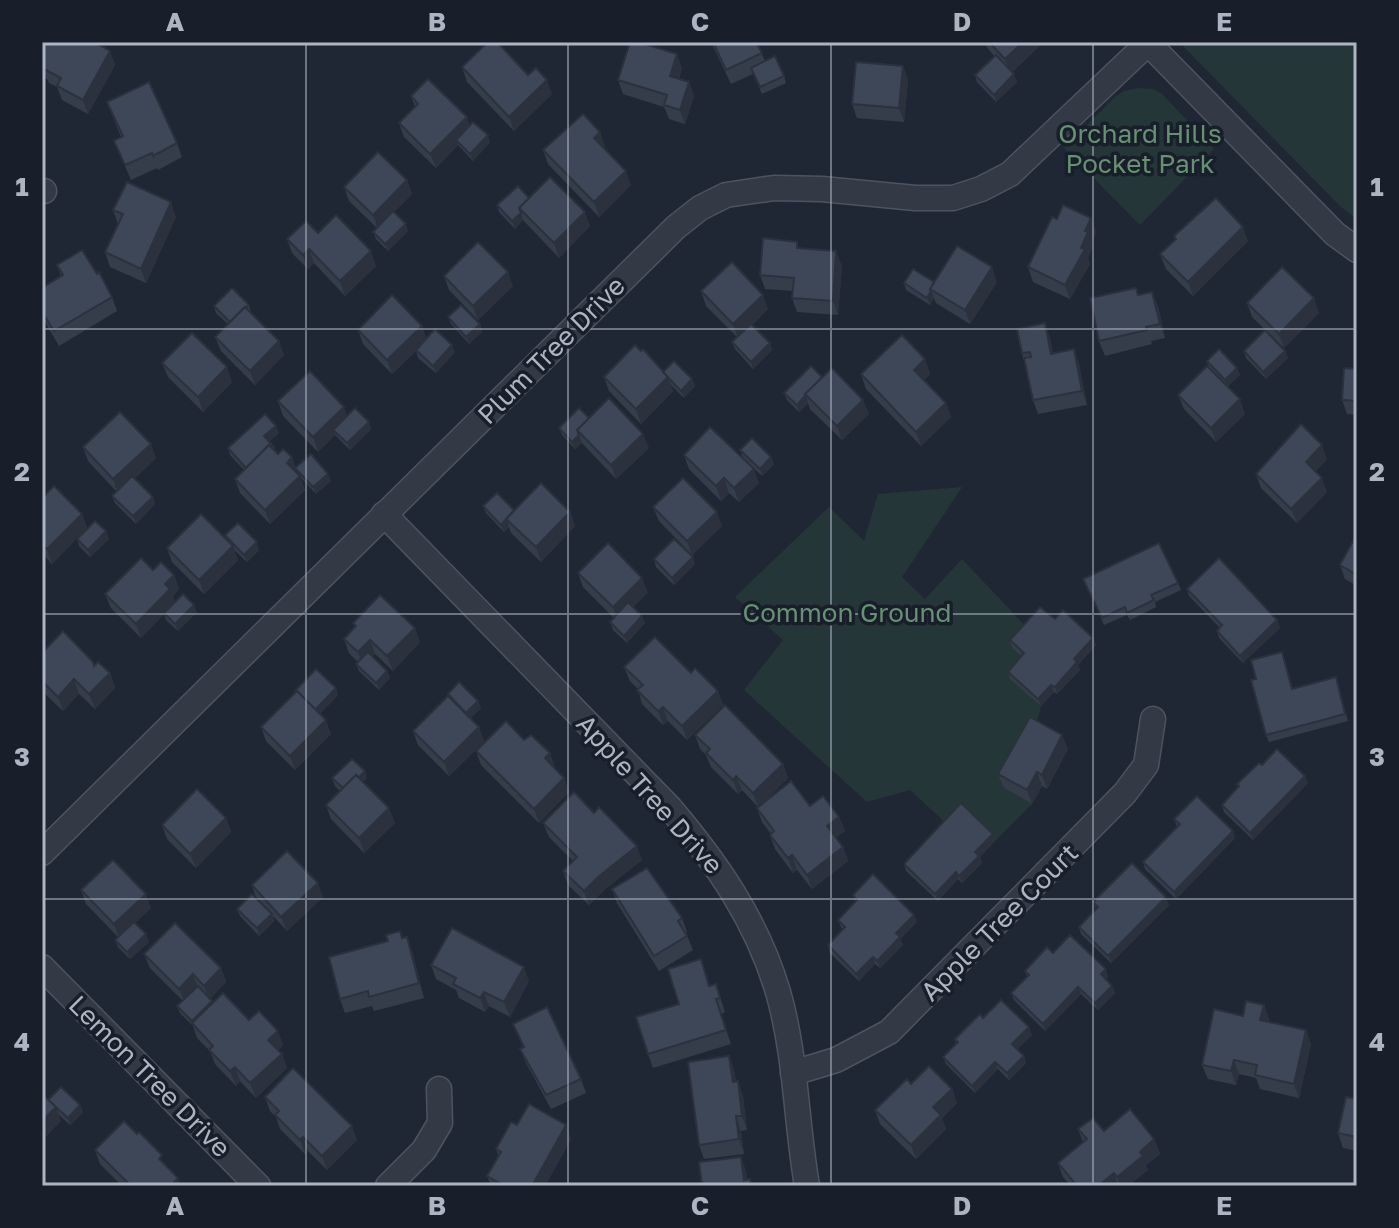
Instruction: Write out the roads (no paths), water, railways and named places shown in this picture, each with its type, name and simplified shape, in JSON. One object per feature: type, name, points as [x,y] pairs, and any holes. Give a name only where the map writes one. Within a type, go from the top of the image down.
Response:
[{"type":"street","points":[[1147,42],[1335,234],[1357,250]]},
{"type":"street","name":"Plum Tree Drive","points":[[42,853],[676,227],[700,208],[726,195],[774,188],[915,198],[953,198],[981,189],[1010,174],[1147,42]]},
{"type":"street","name":"Apple Tree Drive","points":[[384,514],[670,808],[709,853],[736,893],[778,992],[793,1073],[807,1186]]},
{"type":"street","name":"Apple Tree Court","points":[[793,1073],[836,1060],[889,1032],[1125,793],[1146,765],[1153,719]]},
{"type":"street","name":"Lemon Tree Drive","points":[[42,967],[258,1186]]},
{"type":"street","points":[[388,1186],[424,1150],[440,1123],[439,1089]]},
{"type":"park label","name":"Orchard Hills Pocket Park","points":[[1140,148]]},
{"type":"park label","name":"Common Ground","points":[[847,612]]}]
